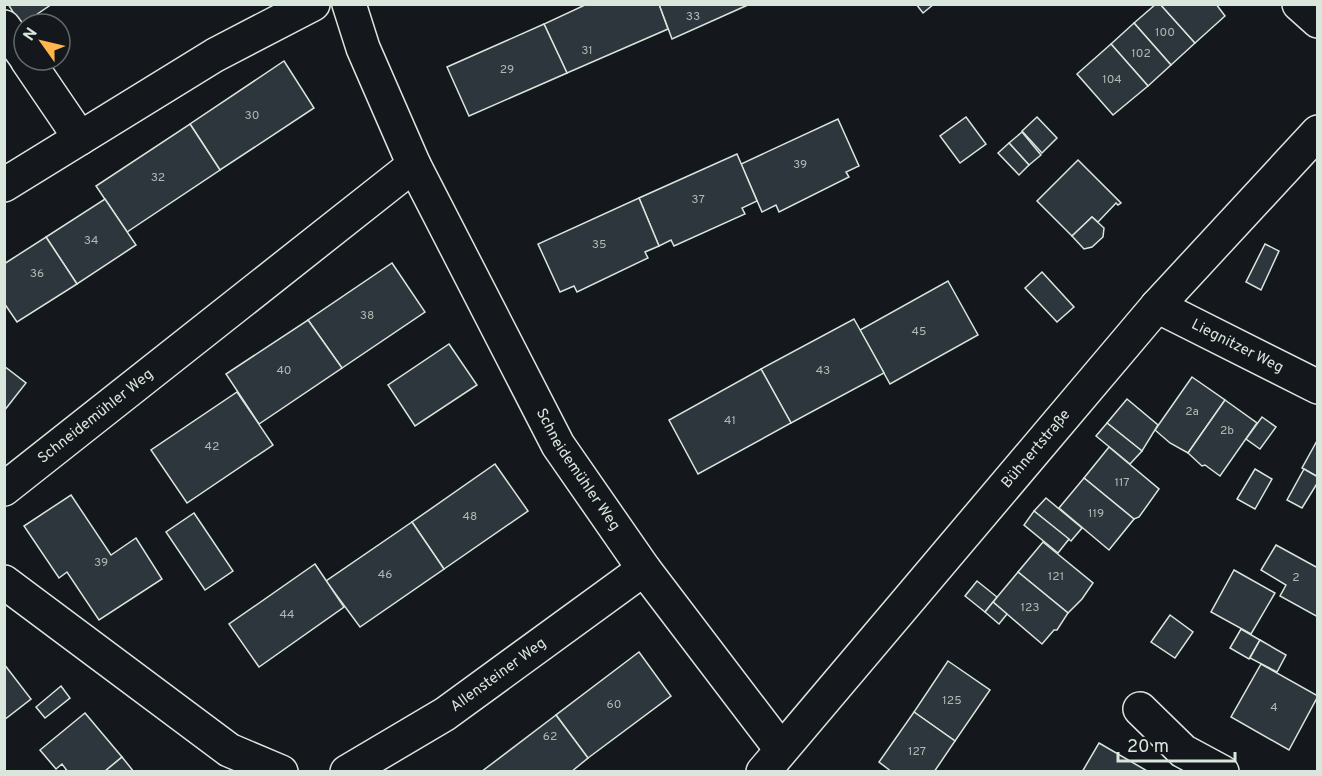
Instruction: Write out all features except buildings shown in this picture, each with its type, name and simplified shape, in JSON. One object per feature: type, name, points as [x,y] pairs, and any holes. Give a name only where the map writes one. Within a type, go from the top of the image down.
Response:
[{"type":"street","points":[[4,185],[214,55],[313,4]]},
{"type":"street","name":"Schneidemühler Weg","points":[[349,4],[363,48],[414,165],[558,445],[772,760]]},
{"type":"street","points":[[1299,4],[1317,21]]},
{"type":"street","points":[[35,72],[80,138]]},
{"type":"street","name":"Bühnertstraße","points":[[772,760],[1157,306],[1317,132]]},
{"type":"street","name":"Schneidemühler Weg","points":[[4,489],[414,165]]},
{"type":"street","name":"Liegnitzer Weg","points":[[1157,306],[1317,387]]},
{"type":"street","name":"Allensteiner Weg","points":[[346,771],[445,714],[644,569]]},
{"type":"street","points":[[4,582],[229,750],[281,771]]},
{"type":"street","points":[[1140,709],[1183,751],[1222,771]]}]
